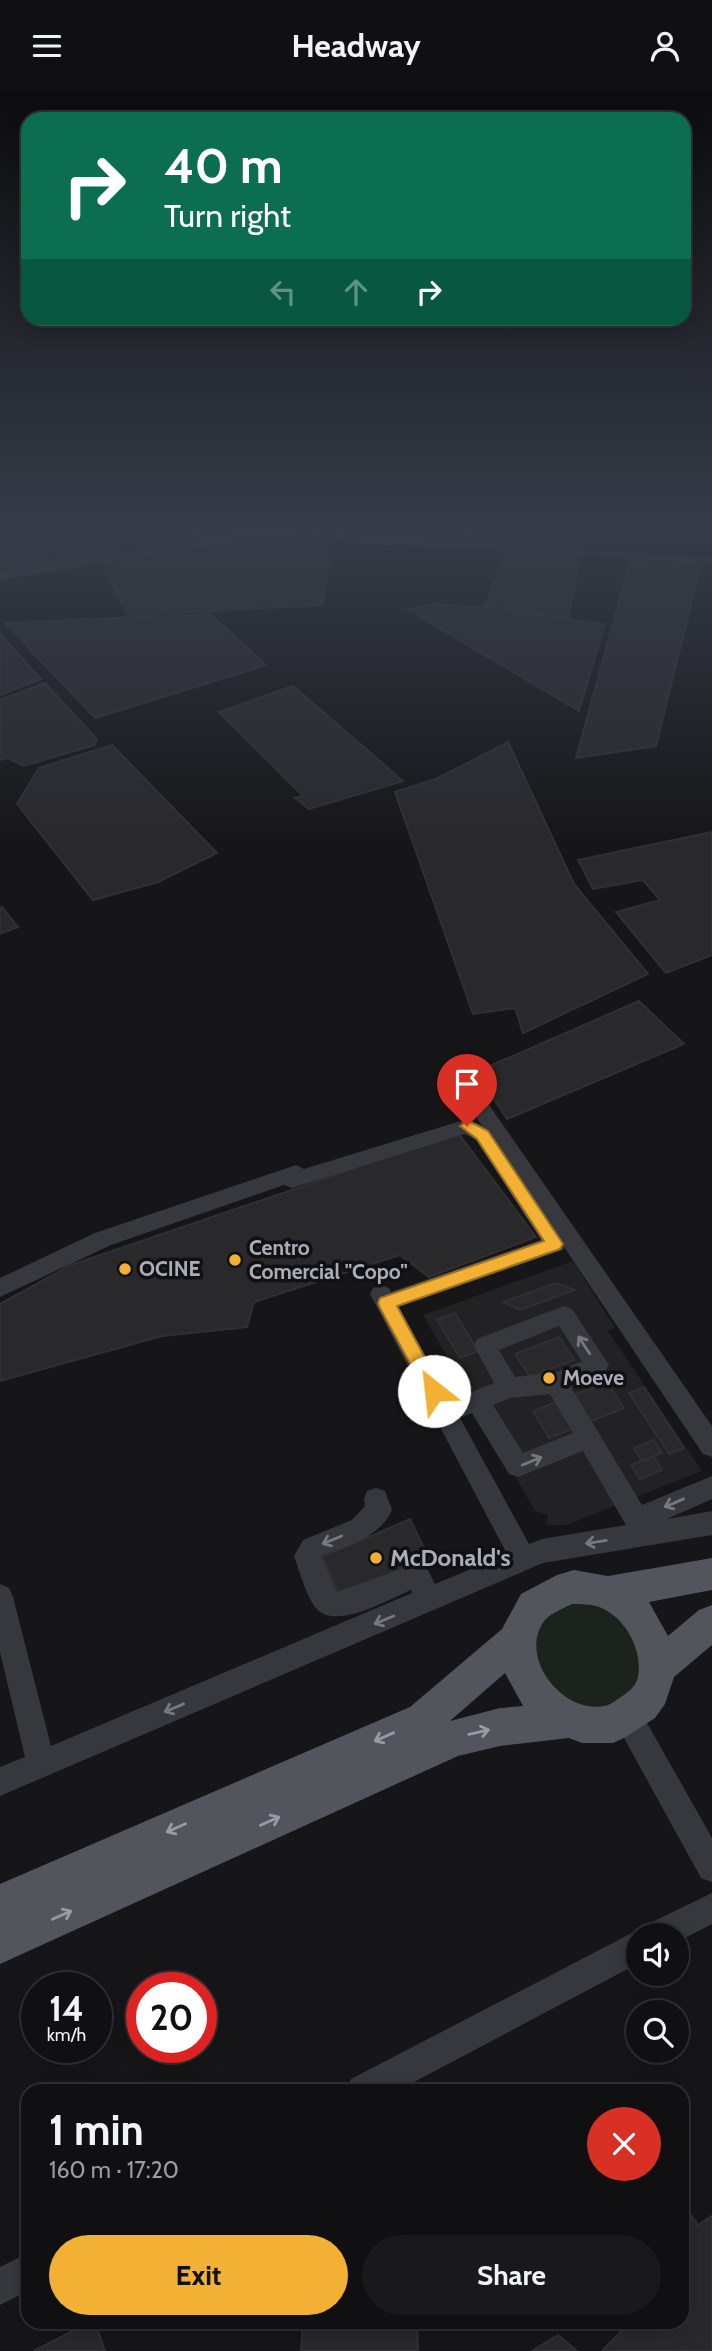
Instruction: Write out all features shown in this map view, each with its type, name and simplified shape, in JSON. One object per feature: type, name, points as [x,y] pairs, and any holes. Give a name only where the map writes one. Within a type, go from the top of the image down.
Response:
[{"type":"main road","points":[[609,1593],[712,1574]]},
{"type":"main road","points":[[569,1587],[589,1587],[609,1593],[629,1606],[645,1624],[654,1645],[657,1668],[653,1687],[643,1704],[628,1717],[609,1724],[588,1725],[567,1720],[544,1706],[527,1686],[518,1663],[517,1639],[522,1620],[534,1604],[550,1593],[569,1587]]},
{"type":"main road","points":[[657,1668],[712,1622]]},
{"type":"main road","points":[[0,1905],[423,1720],[517,1639]]},
{"type":"main road","points":[[0,1943],[455,1738],[500,1727],[567,1720]]},
{"type":"street","points":[[462,1081],[712,1446]]},
{"type":"street","points":[[0,1288],[103,1239],[445,1120],[450,1127]]},
{"type":"street","points":[[285,1177],[292,1180],[467,1126],[483,1135],[555,1244],[384,1299],[523,1559]]},
{"type":"street","points":[[446,1413],[509,1388],[556,1383],[597,1365],[564,1315],[485,1346],[509,1388]]},
{"type":"street","points":[[556,1383],[640,1527]]},
{"type":"street","points":[[477,1400],[518,1466],[588,1438]]},
{"type":"street","points":[[640,1527],[712,1487]]},
{"type":"street","points":[[376,1499],[379,1510],[361,1528],[312,1548],[307,1556],[323,1596],[331,1605],[342,1605],[417,1575],[429,1601]]},
{"type":"street","points":[[0,1781],[542,1551],[640,1527],[712,1523]]},
{"type":"street","points":[[0,1597],[41,1764]]},
{"type":"street","points":[[628,1717],[712,1867]]},
{"type":"street","points":[[683,1923],[712,1908]]},
{"type":"street","points":[[376,2084],[626,1953]]},
{"type":"street","points":[[0,2287],[21,2275]]},
{"type":"shaded area","name":"Moeve","points":[[573,1261],[615,1328],[608,1331],[702,1471],[567,1525],[546,1525],[548,1515],[535,1511],[423,1315]]},
{"type":"shaded area","points":[[564,1598],[621,1612],[646,1664],[633,1696],[601,1713],[547,1694],[528,1638]]},
{"type":"building","points":[[14,632],[230,632],[266,665],[95,718]]},
{"type":"building","points":[[447,632],[602,632],[579,711]]},
{"type":"building","points":[[611,632],[684,632],[656,746],[576,758]]},
{"type":"building","points":[[0,634],[41,679],[0,695]]},
{"type":"building","points":[[45,683],[97,739],[95,745],[23,766],[8,758],[0,760],[0,700]]},
{"type":"building","points":[[293,686],[403,781],[309,809],[295,798],[303,796],[219,712]]},
{"type":"building","points":[[508,742],[574,884],[648,974],[523,1033],[515,1008],[473,1014],[395,792],[436,779]]},
{"type":"building","points":[[112,745],[217,853],[158,882],[93,900],[17,804],[39,768]]},
{"type":"building","points":[[712,832],[712,955],[666,973],[616,912],[660,900],[643,880],[593,889],[578,860]]},
{"type":"building","points":[[2,907],[18,927],[0,934],[0,908]]},
{"type":"building","points":[[639,1001],[684,1044],[507,1119],[476,1072]]},
{"type":"building","name":"Centro Comercial \"Copo\"","points":[[456,1130],[536,1237],[429,1277],[400,1255],[254,1302],[247,1327],[162,1336],[0,1381],[0,1304],[71,1265],[330,1177]]},
{"type":"building","points":[[556,1283],[575,1290],[520,1310],[503,1302]]},
{"type":"building","points":[[455,1313],[478,1351],[460,1358],[437,1319]]},
{"type":"building","points":[[559,1337],[574,1360],[530,1377],[515,1354]]},
{"type":"building","points":[[607,1382],[624,1408],[549,1438],[533,1411]]},
{"type":"building","points":[[644,1387],[684,1448],[669,1454],[629,1393]]},
{"type":"building","points":[[654,1440],[662,1453],[642,1461],[634,1448]]},
{"type":"building","points":[[653,1456],[662,1470],[640,1479],[631,1465]]},
{"type":"building","name":"McDonald's","points":[[410,1519],[430,1560],[341,1598],[322,1557]]},
{"type":"building","points":[[689,2213],[698,2225],[712,2216],[712,2351],[602,2351],[623,2329],[689,2329]]},
{"type":"building","points":[[76,2329],[97,2329],[105,2351],[34,2351]]},
{"type":"building","points":[[303,2329],[417,2329],[418,2351],[301,2351]]},
{"type":"building","points":[[558,2335],[577,2351],[532,2351]]},
{"type":"place","name":"Centro Comercial \"Copo\"","points":[[235,1260]]},
{"type":"place","name":"OCINE","points":[[125,1269]]},
{"type":"place","name":"Moeve","points":[[549,1378]]},
{"type":"place","name":"McDonald's","points":[[376,1558]]},
{"type":"route","points":[[434,1391],[386,1303],[555,1244],[483,1135],[467,1126]]}]
